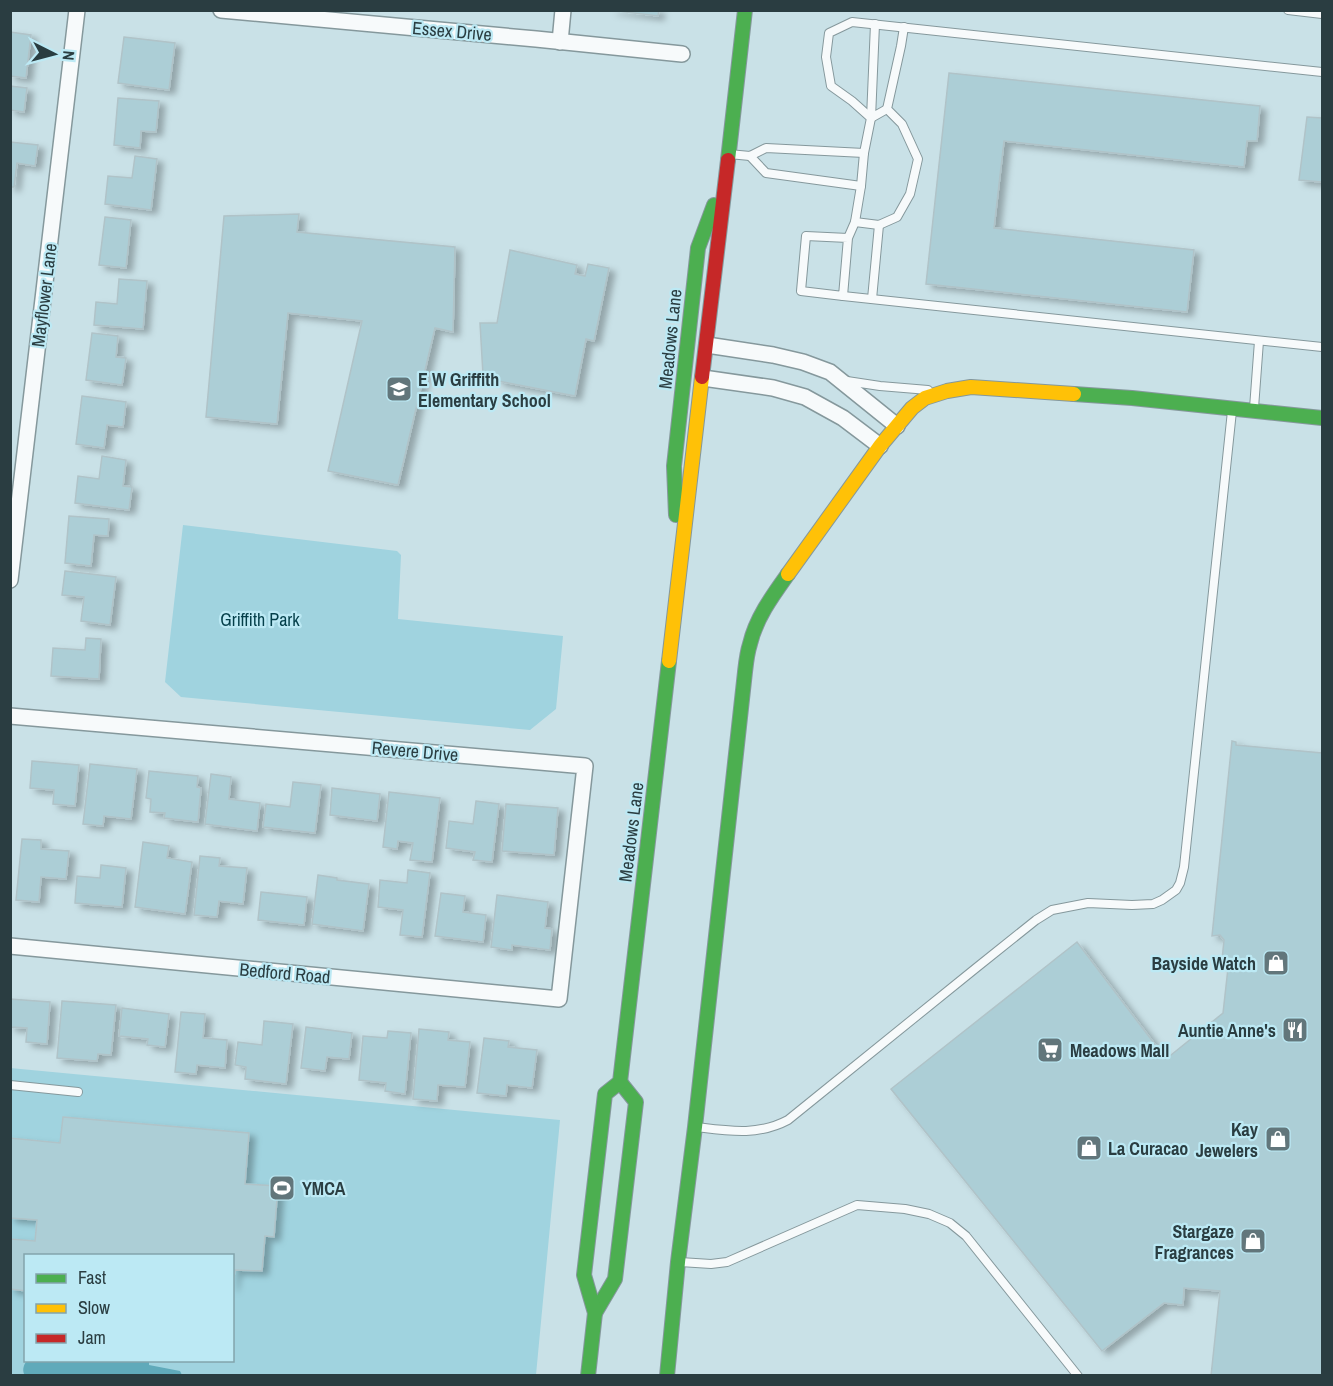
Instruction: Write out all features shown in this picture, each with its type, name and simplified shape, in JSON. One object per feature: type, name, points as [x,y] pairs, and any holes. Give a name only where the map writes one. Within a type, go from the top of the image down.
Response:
[{"type":"street","name":"Mayflower Lane","points":[[10,580],[77,10]]},
{"type":"street","name":"Essex Drive","points":[[221,10],[319,15],[682,54]]},
{"type":"street","points":[[560,42],[563,10]]},
{"type":"street","name":"Meadows Lane","points":[[620,1082],[745,10]]},
{"type":"street","name":"Meadows Lane","points":[[679,586],[674,466],[698,248],[727,173]]},
{"type":"street","points":[[707,345],[773,355],[803,362],[830,372],[897,426]]},
{"type":"street","points":[[703,378],[773,388],[805,397],[843,418],[880,446]]},
{"type":"street","points":[[667,1376],[745,672],[749,646],[758,621],[770,599],[880,446],[912,408],[925,398],[971,387],[1132,398],[1323,418]]},
{"type":"street","name":"Revere Drive","points":[[10,716],[585,766],[559,999]]},
{"type":"street","name":"Bedford Road","points":[[10,946],[559,999]]},
{"type":"street","points":[[588,1376],[595,1314],[584,1275],[604,1094],[620,1082],[636,1102],[615,1279],[595,1314]]},
{"type":"lane","points":[[1288,10],[1323,14]]},
{"type":"lane","points":[[871,118],[831,86],[826,57],[829,33],[852,22],[1323,72]]},
{"type":"lane","points":[[843,296],[848,238],[855,222],[871,118],[875,24]]},
{"type":"lane","points":[[887,110],[904,27]]},
{"type":"lane","points":[[871,118],[887,110]]},
{"type":"lane","points":[[855,222],[879,225],[897,217],[910,194],[918,159],[902,124],[887,110]]},
{"type":"lane","points":[[729,154],[750,156],[766,148],[864,153]]},
{"type":"lane","points":[[750,156],[766,173],[861,186]]},
{"type":"lane","points":[[872,299],[879,225]]},
{"type":"lane","points":[[848,238],[806,236],[801,291],[1323,347]]},
{"type":"lane","points":[[1254,411],[1259,341]]},
{"type":"lane","points":[[842,380],[892,388],[947,391]]},
{"type":"lane","points":[[695,1127],[758,1131],[788,1120],[1036,920],[1052,910],[1088,903],[1143,906],[1162,900],[1176,890],[1184,867],[1233,408]]},
{"type":"lane","points":[[10,1085],[78,1092]]},
{"type":"lane","points":[[678,1262],[711,1264],[728,1262],[857,1205],[905,1209],[929,1214],[950,1223],[966,1236],[1078,1376]]},
{"type":"green space","name":"Griffith Park","points":[[183,525],[397,551],[401,555],[398,619],[563,636],[556,709],[530,730],[181,697],[165,682]]},
{"type":"green space","name":"YMCA","points":[[10,1068],[560,1120],[536,1375],[11,1375]]},
{"type":"shaded area","points":[[26,1362],[149,1362],[149,1365],[180,1371],[182,1375],[25,1376],[23,1370]]},
{"type":"building","points":[[610,10],[659,10],[658,16]]},
{"type":"building","points":[[10,32],[31,35],[26,78],[10,76]]},
{"type":"building","points":[[124,37],[175,43],[169,90],[118,83]]},
{"type":"building","points":[[949,73],[1260,106],[1257,141],[1247,141],[1244,167],[1004,141],[994,228],[1194,250],[1187,312],[926,284]]},
{"type":"building","points":[[10,86],[27,88],[24,112],[10,110]]},
{"type":"building","points":[[118,98],[159,101],[156,132],[141,131],[140,148],[114,145]]},
{"type":"building","points":[[1307,117],[1322,118],[1322,182],[1299,180]]},
{"type":"building","points":[[10,142],[38,145],[35,166],[17,163],[14,187],[10,187]]},
{"type":"building","points":[[135,156],[157,159],[151,210],[105,204],[108,176],[132,178]]},
{"type":"building","points":[[299,214],[297,232],[455,247],[453,332],[435,328],[398,485],[328,471],[362,321],[288,313],[277,424],[206,417],[224,216]]},
{"type":"building","points":[[105,217],[131,220],[126,268],[99,265]]},
{"type":"building","points":[[510,250],[577,265],[575,274],[585,276],[588,264],[609,268],[594,341],[586,339],[575,396],[498,381],[499,376],[483,375],[480,323],[497,323]]},
{"type":"building","points":[[119,279],[147,281],[143,329],[94,325],[96,302],[117,304]]},
{"type":"building","points":[[92,333],[118,336],[116,357],[126,358],[122,385],[86,380]]},
{"type":"building","points":[[82,396],[126,402],[123,427],[107,425],[104,448],[76,444]]},
{"type":"building","points":[[102,456],[126,460],[123,486],[132,487],[129,510],[75,503],[78,476],[99,479]]},
{"type":"building","points":[[69,516],[109,519],[108,536],[94,535],[91,566],[65,563]]},
{"type":"building","points":[[65,571],[116,577],[110,625],[81,621],[84,597],[62,595]]},
{"type":"building","points":[[86,638],[101,639],[99,679],[51,676],[53,648],[85,650]]},
{"type":"building","name":"Meadows Mall","points":[[1232,741],[1236,742],[1236,745],[1322,753],[1322,1376],[1211,1376],[1220,1291],[1184,1288],[1183,1305],[1164,1303],[1102,1351],[891,1089],[1077,942],[1166,1059],[1223,1013],[1228,968],[1222,960],[1224,940],[1220,935],[1212,936]]},
{"type":"building","points":[[32,761],[79,765],[75,806],[53,804],[54,790],[30,788]]},
{"type":"building","points":[[90,764],[137,769],[131,819],[104,816],[103,826],[83,824]]},
{"type":"building","points":[[149,771],[198,776],[197,787],[201,788],[198,822],[164,818],[165,813],[150,812],[151,799],[146,798]]},
{"type":"building","points":[[211,774],[231,777],[229,799],[260,803],[257,831],[205,824]]},
{"type":"building","points":[[293,782],[321,785],[315,833],[263,827],[266,804],[290,807]]},
{"type":"building","points":[[332,788],[380,794],[377,821],[330,815]]},
{"type":"building","points":[[389,792],[440,798],[432,862],[410,860],[413,843],[398,841],[397,849],[383,847]]},
{"type":"building","points":[[476,801],[499,804],[492,862],[473,860],[475,852],[446,848],[449,821],[473,824]]},
{"type":"building","points":[[506,804],[558,808],[554,855],[502,851]]},
{"type":"building","points":[[22,839],[41,840],[41,849],[69,851],[66,879],[41,877],[39,902],[16,900]]},
{"type":"building","points":[[143,842],[169,846],[167,858],[192,862],[185,914],[135,907]]},
{"type":"building","points":[[200,856],[220,858],[219,866],[247,868],[243,904],[219,901],[217,917],[194,915]]},
{"type":"building","points":[[101,865],[126,868],[122,907],[75,903],[77,876],[100,878]]},
{"type":"building","points":[[408,870],[430,873],[422,937],[400,935],[403,910],[378,907],[380,880],[407,883]]},
{"type":"building","points":[[318,875],[369,884],[363,931],[312,924]]},
{"type":"building","points":[[261,892],[307,897],[304,925],[258,920]]},
{"type":"building","points":[[441,893],[465,896],[463,912],[486,915],[483,942],[435,936]]},
{"type":"building","points":[[497,895],[548,902],[545,928],[552,929],[550,950],[512,945],[512,950],[491,947]]},
{"type":"building","points":[[10,999],[50,1002],[47,1044],[26,1042],[27,1028],[10,1027]]},
{"type":"building","points":[[62,1001],[116,1005],[111,1055],[98,1054],[97,1061],[57,1058]]},
{"type":"building","points":[[122,1008],[169,1014],[165,1047],[147,1045],[148,1039],[119,1036]]},
{"type":"building","points":[[181,1012],[205,1014],[203,1038],[227,1040],[225,1068],[197,1065],[196,1074],[175,1072]]},
{"type":"building","points":[[264,1021],[293,1024],[286,1084],[245,1079],[246,1067],[235,1065],[238,1042],[262,1045]]},
{"type":"building","points":[[306,1027],[352,1033],[349,1059],[327,1057],[325,1071],[301,1068]]},
{"type":"building","points":[[419,1029],[449,1032],[448,1040],[470,1042],[465,1087],[438,1085],[437,1101],[413,1099]]},
{"type":"building","points":[[388,1031],[411,1033],[405,1094],[385,1091],[386,1083],[359,1080],[363,1036],[387,1038]]},
{"type":"building","points":[[484,1038],[509,1041],[508,1047],[537,1050],[532,1088],[507,1085],[506,1096],[477,1093]]},
{"type":"building","name":"YMCA","points":[[63,1117],[249,1133],[245,1184],[278,1186],[274,1237],[265,1236],[262,1271],[235,1270],[234,1276],[234,1254],[24,1254],[24,1291],[10,1289],[10,1239],[35,1241],[37,1220],[10,1218],[10,1138],[60,1143]]},
{"type":"traffic: fast","points":[[728,160],[745,10]]},
{"type":"traffic: fast","points":[[676,515],[674,466],[698,248],[714,205]]},
{"type":"traffic: fast","points":[[1074,394],[1322,418]]},
{"type":"traffic: fast","points":[[667,1376],[747,658],[753,634],[761,616],[788,574]]},
{"type":"traffic: fast","points":[[588,1376],[595,1313],[584,1275],[605,1094],[620,1082],[669,661]]},
{"type":"traffic: fast","points":[[595,1313],[615,1279],[636,1102],[620,1082]]},
{"type":"traffic: slow","points":[[669,661],[702,377]]},
{"type":"traffic: slow","points":[[788,574],[880,446],[912,408],[925,398],[971,387],[1074,394]]},
{"type":"traffic: jam","points":[[702,377],[728,160]]},
{"type":"place","name":"E W Griffith Elementary School","points":[[399,389]]},
{"type":"place","name":"Bayside Watch","points":[[1276,963]]},
{"type":"place","name":"Auntie Anne's","points":[[1295,1030]]},
{"type":"place","name":"Meadows Mall","points":[[1050,1050]]},
{"type":"place","name":"Kay Jewelers","points":[[1278,1139]]},
{"type":"place","name":"La Curacao","points":[[1089,1148]]},
{"type":"place","name":"YMCA","points":[[282,1188]]},
{"type":"place","name":"Stargaze Fragrances","points":[[1253,1241]]}]
